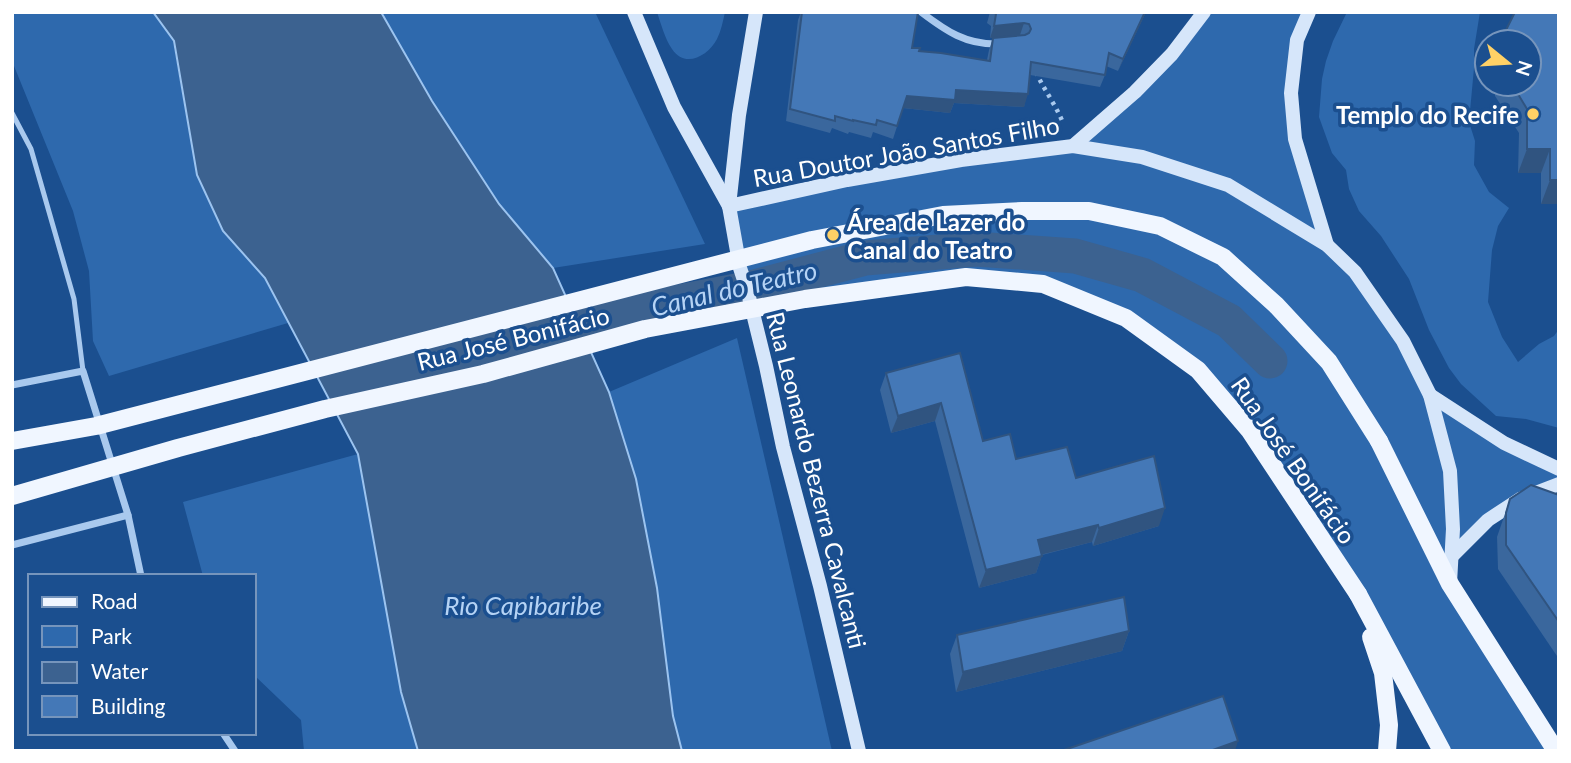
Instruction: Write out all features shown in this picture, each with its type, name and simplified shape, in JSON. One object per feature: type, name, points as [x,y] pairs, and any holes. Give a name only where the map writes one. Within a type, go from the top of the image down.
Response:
[{"type":"main road","name":"Rua José Bonifácio","points":[[12,441],[96,426],[812,240],[943,215],[1089,211],[1160,226],[1223,257],[1276,305],[1329,362],[1380,441],[1450,584],[1556,751]]},
{"type":"main road","name":"Rua José Bonifácio","points":[[12,496],[326,409],[483,374],[645,329],[805,299],[966,277],[1043,284],[1126,318],[1198,370],[1250,431],[1357,594]]},
{"type":"main road","points":[[1357,594],[1383,674],[1389,725],[1387,751]]},
{"type":"main road","points":[[1357,594],[1442,751]]},
{"type":"street","points":[[634,12],[674,107],[729,206]]},
{"type":"street","name":"Rua Leonardo Bezerra Cavalcanti","points":[[756,12],[739,115],[729,206],[740,268],[760,340],[783,447],[820,586],[859,751]]},
{"type":"street","points":[[920,12],[973,43],[1020,41]]},
{"type":"street","name":"Rua Doutor João Santos Filho","points":[[729,206],[961,160],[1073,146],[1135,92],[1172,54],[1204,12]]},
{"type":"street","points":[[1309,12],[1297,40],[1291,93],[1295,139],[1327,245]]},
{"type":"street","points":[[1073,146],[1142,157],[1228,185],[1327,245],[1354,272],[1403,341],[1430,395],[1450,471],[1453,529],[1450,584]]},
{"type":"street","points":[[12,385],[83,371],[128,515],[141,574]]},
{"type":"street","points":[[1430,395],[1504,443],[1559,469]]},
{"type":"street","points":[[1451,556],[1488,520],[1520,499],[1559,484]]},
{"type":"street","points":[[12,545],[128,515]]},
{"type":"street","points":[[223,735],[235,751]]},
{"type":"lane","points":[[12,113],[32,149],[74,299],[83,371]]},
{"type":"path","points":[[1020,41],[1047,94],[1056,105],[1073,146]]},
{"type":"green space","points":[[12,12],[153,12],[173,41],[197,175],[223,231],[265,278],[288,323],[109,376],[93,341],[89,271],[73,211],[12,61]]},
{"type":"green space","points":[[381,12],[595,12],[705,244],[553,268],[499,204],[432,101]]},
{"type":"green space","points":[[657,12],[725,12],[720,33],[713,45],[702,55],[690,59],[677,55],[672,49]]},
{"type":"green space","points":[[1204,12],[1309,12],[1291,93],[1327,245],[1355,272],[1430,395],[1559,469],[1559,484],[1520,499],[1452,562],[1450,584],[1556,751],[1442,751],[1358,594],[1198,370],[1126,318],[1043,284],[966,277],[771,306],[747,289],[730,203],[1073,146]]},
{"type":"green space","points":[[1347,12],[1480,12],[1477,28],[1473,28],[1473,79],[1469,122],[1475,141],[1474,165],[1489,192],[1509,208],[1498,226],[1492,250],[1488,302],[1502,337],[1518,362],[1539,344],[1554,336],[1559,329],[1559,428],[1526,419],[1496,416],[1461,384],[1449,368],[1429,330],[1409,279],[1381,236],[1359,211],[1349,189],[1346,170],[1332,153],[1319,117],[1322,79],[1333,41]]},
{"type":"green space","points":[[737,338],[832,751],[682,751],[673,716],[636,479],[609,392]]},
{"type":"green space","points":[[358,454],[401,692],[418,751],[304,751],[301,720],[256,677],[256,574],[202,574],[183,502]]},
{"type":"water","name":"Rio Capibaribe","points":[[153,12],[381,12],[432,101],[499,204],[553,268],[609,392],[636,479],[657,588],[673,716],[682,751],[418,751],[401,692],[358,454],[265,278],[223,231],[197,175],[174,41]]},
{"type":"building","points":[[802,12],[918,12],[912,48],[990,61],[993,38],[1025,35],[1031,29],[1029,24],[1024,23],[994,26],[996,14],[993,12],[1145,12],[1123,59],[1109,53],[1105,75],[1031,62],[1028,94],[956,90],[955,100],[907,96],[897,126],[877,120],[876,125],[835,116],[835,121],[790,109]]},
{"type":"building","points":[[1515,12],[1559,12],[1559,180],[1550,180],[1550,149],[1527,149],[1527,109],[1520,98],[1543,98],[1543,28],[1507,28]]},
{"type":"building","points":[[960,353],[983,441],[1010,434],[1016,459],[1067,447],[1076,478],[1154,456],[1165,508],[1099,528],[1098,525],[1038,540],[1042,556],[986,570],[941,403],[898,416],[886,373]]},
{"type":"building","points":[[1531,485],[1559,495],[1559,622],[1506,545],[1506,513],[1510,499]]},
{"type":"building","points":[[1124,597],[1129,631],[963,672],[957,635]]},
{"type":"building","points":[[1223,696],[1238,741],[1210,751],[1061,751]]},
{"type":"waterway","name":"Canal do Teatro","points":[[533,332],[547,327],[747,289],[865,258],[976,249],[1075,256],[1142,275],[1229,321],[1270,361]]},
{"type":"place","name":"Templo do Recife","points":[[1533,114]]},
{"type":"place","name":"Área de Lazer do Canal do Teatro","points":[[833,235]]}]
